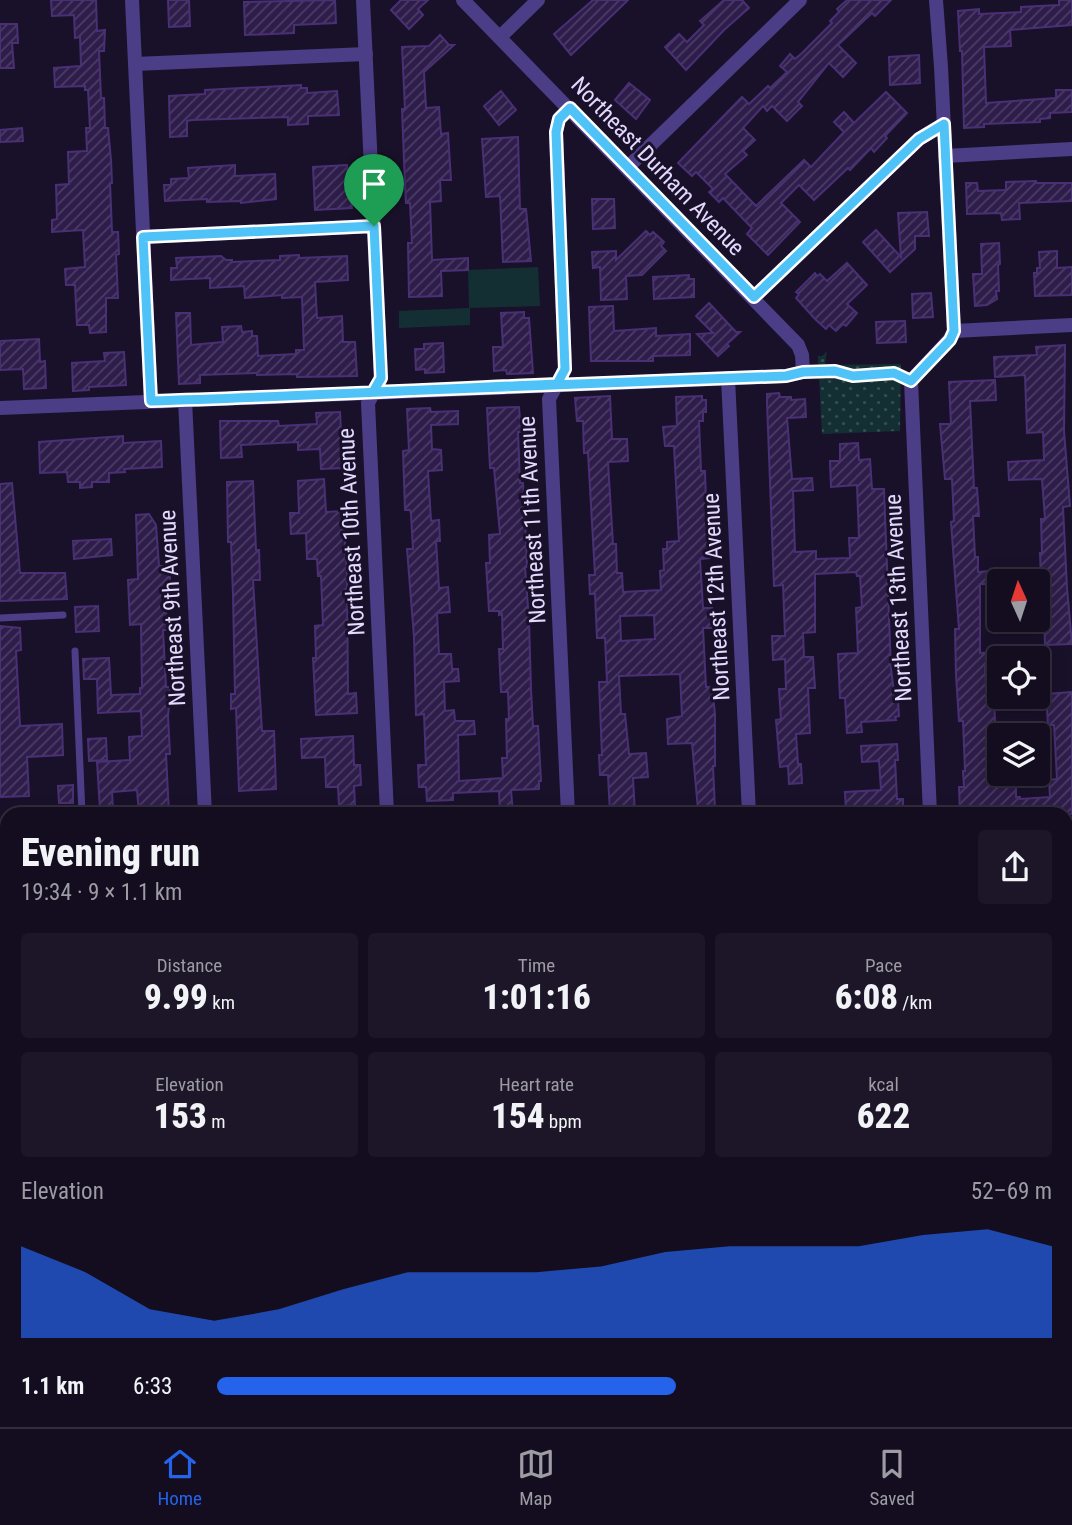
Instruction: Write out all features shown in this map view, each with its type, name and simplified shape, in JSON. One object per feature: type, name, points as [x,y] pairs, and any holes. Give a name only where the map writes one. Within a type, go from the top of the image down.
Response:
[{"type":"street","points":[[132,0],[151,401]]},
{"type":"street","name":"Northeast 10th Avenue","points":[[363,0],[381,378],[368,403],[387,807]]},
{"type":"street","name":"Northeast Durham Avenue","points":[[463,0],[798,345],[802,355],[803,372]]},
{"type":"street","points":[[500,37],[538,0]]},
{"type":"street","points":[[628,167],[800,0]]},
{"type":"street","points":[[911,381],[950,340],[954,331],[936,0]]},
{"type":"street","points":[[135,64],[366,54]]},
{"type":"street","name":"Northeast 11th Avenue","points":[[568,807],[549,399],[565,369],[556,132],[559,119],[570,108]]},
{"type":"street","points":[[754,297],[919,139],[944,124]]},
{"type":"street","points":[[945,156],[1072,149]]},
{"type":"street","points":[[143,237],[374,226]]},
{"type":"street","points":[[954,331],[1072,325]]},
{"type":"street","points":[[0,408],[786,376],[803,372]]},
{"type":"street","name":"Northeast 12th Avenue","points":[[728,378],[749,807]]},
{"type":"street","name":"Northeast 13th Avenue","points":[[911,381],[930,807]]},
{"type":"street","name":"Northeast 9th Avenue","points":[[185,400],[205,807]]},
{"type":"lane","points":[[879,374],[897,374],[911,381]]},
{"type":"lane","points":[[0,618],[63,615]]},
{"type":"lane","points":[[75,651],[82,807]]},
{"type":"path","points":[[803,372],[835,371],[853,376],[879,374]]},
{"type":"green space","points":[[538,267],[540,306],[470,308],[470,325],[399,328],[399,311],[469,308],[468,270]]},
{"type":"green space","points":[[827,351],[825,365],[901,364],[900,431],[822,434],[818,356]]},
{"type":"building","points":[[51,0],[96,0],[97,31],[105,30],[104,51],[99,51],[101,98],[104,98],[105,128],[108,128],[111,160],[112,232],[118,232],[119,254],[116,255],[118,298],[106,298],[106,332],[90,333],[89,325],[77,325],[75,285],[66,285],[65,269],[85,267],[83,230],[52,232],[52,220],[57,219],[56,185],[69,184],[68,152],[87,151],[86,128],[90,128],[88,90],[85,90],[85,86],[55,87],[54,68],[81,66],[80,37],[75,38],[74,15],[52,16]]},
{"type":"building","points":[[168,0],[189,0],[190,26],[169,27]]},
{"type":"building","points":[[335,0],[336,23],[294,25],[294,33],[245,35],[244,2]]},
{"type":"building","points":[[401,0],[428,0],[418,9],[423,15],[409,29],[391,10]]},
{"type":"building","points":[[593,0],[628,0],[571,55],[554,34]]},
{"type":"building","points":[[724,0],[742,0],[749,8],[686,70],[665,47],[679,34],[687,42],[704,25],[700,21]]},
{"type":"building","points":[[847,0],[891,0],[875,16],[872,13],[838,45],[856,63],[843,77],[829,63],[798,102],[802,106],[787,121],[772,106],[767,111],[763,106],[743,128],[755,140],[743,151],[747,155],[725,174],[756,206],[804,160],[811,167],[844,132],[834,122],[844,112],[854,123],[886,92],[907,113],[874,152],[871,148],[814,200],[799,185],[781,203],[800,222],[768,255],[747,234],[752,228],[723,198],[719,202],[709,192],[713,189],[696,172],[692,176],[678,163],[742,97],[749,104],[787,72],[780,66],[790,54],[795,59],[802,53],[832,23],[830,21],[839,12],[837,9]]},
{"type":"building","points":[[1059,0],[1072,0],[1072,25],[1010,30],[1011,46],[984,47],[986,103],[1056,98],[1056,90],[1072,90],[1072,112],[1050,113],[1050,118],[1040,119],[1040,122],[984,124],[984,127],[964,128],[958,11],[979,9],[979,14],[1021,12],[1021,7],[1059,5]]},
{"type":"building","points":[[0,24],[17,24],[18,43],[12,43],[14,68],[0,68]]},
{"type":"building","points":[[440,35],[449,45],[454,45],[424,72],[426,108],[439,107],[441,134],[448,133],[451,180],[440,180],[441,201],[430,202],[432,260],[468,258],[468,270],[441,271],[442,296],[409,297],[408,243],[412,243],[410,203],[406,203],[405,185],[402,47],[429,46]]},
{"type":"building","points":[[919,55],[920,83],[890,85],[889,57]]},
{"type":"building","points":[[629,83],[650,100],[636,119],[615,100]]},
{"type":"building","points":[[301,85],[301,88],[307,88],[307,93],[337,91],[339,115],[308,116],[308,124],[288,125],[288,117],[192,120],[187,121],[187,136],[170,137],[169,96],[205,94],[205,90]]},
{"type":"building","points":[[501,91],[516,110],[499,125],[484,106]]},
{"type":"building","points":[[22,128],[23,141],[0,142],[0,130]]},
{"type":"building","points":[[518,137],[520,209],[526,209],[531,261],[503,262],[500,196],[486,197],[482,139]]},
{"type":"building","points":[[235,165],[235,176],[275,174],[276,199],[241,203],[207,202],[207,199],[165,201],[164,185],[171,185],[171,179],[189,178],[188,168]]},
{"type":"building","points":[[347,165],[352,208],[315,210],[313,167]]},
{"type":"building","points":[[1006,182],[1072,183],[1072,201],[1019,203],[1020,219],[1002,220],[1001,213],[967,214],[966,183],[977,183],[978,191],[1006,190]]},
{"type":"building","points":[[592,199],[614,199],[615,228],[593,229]]},
{"type":"building","points":[[927,212],[929,236],[915,236],[915,249],[890,272],[863,242],[876,230],[901,257],[898,213]]},
{"type":"building","points":[[646,231],[650,235],[653,232],[664,242],[661,246],[666,251],[642,275],[626,276],[627,299],[601,300],[600,267],[593,268],[592,252],[616,251],[616,260]]},
{"type":"building","points":[[999,243],[997,299],[987,305],[975,306],[973,274],[982,274],[981,244]]},
{"type":"building","points":[[1057,251],[1057,268],[1072,267],[1072,295],[1035,296],[1034,273],[1040,268],[1039,252]]},
{"type":"building","points":[[299,255],[299,258],[347,256],[348,280],[315,282],[317,318],[342,316],[343,342],[355,342],[357,376],[297,377],[297,374],[257,373],[200,375],[200,383],[179,384],[176,313],[190,313],[191,345],[223,342],[222,327],[241,326],[242,332],[252,331],[252,336],[257,336],[258,356],[296,354],[296,350],[304,350],[302,297],[282,298],[282,295],[245,298],[244,286],[210,288],[210,278],[171,280],[171,268],[177,268],[176,258],[221,256],[232,262],[280,260],[280,256]]},
{"type":"building","points":[[847,263],[867,285],[847,304],[857,313],[846,326],[843,324],[836,331],[829,325],[826,329],[796,298],[799,294],[796,292],[815,273],[827,281]]},
{"type":"building","points":[[689,275],[689,279],[694,279],[694,297],[654,299],[653,277]]},
{"type":"building","points":[[931,293],[933,317],[913,318],[912,294]]},
{"type":"building","points":[[709,303],[736,332],[740,332],[718,356],[697,334],[713,333],[696,316]]},
{"type":"building","points":[[613,306],[614,331],[656,328],[656,336],[690,334],[690,355],[653,356],[653,361],[591,361],[589,307]]},
{"type":"building","points":[[524,312],[524,318],[529,318],[533,373],[507,374],[506,370],[494,371],[493,347],[503,347],[501,313]]},
{"type":"building","points":[[905,321],[906,342],[877,343],[876,322]]},
{"type":"building","points":[[39,339],[40,362],[45,361],[46,388],[24,389],[23,369],[0,370],[0,341]]},
{"type":"building","points":[[443,343],[444,372],[425,373],[425,369],[416,370],[415,349],[424,349],[424,344]]},
{"type":"building","points":[[1065,345],[1064,431],[1070,506],[1063,507],[1072,644],[1045,645],[1045,632],[1050,632],[1050,569],[1041,569],[1041,519],[1045,519],[1042,479],[1009,480],[1008,462],[1044,460],[1043,432],[1027,433],[1025,375],[995,377],[994,357],[1037,355],[1036,347]]},
{"type":"building","points":[[124,352],[126,385],[89,387],[89,390],[73,391],[72,363],[105,361],[104,353]]},
{"type":"building","points":[[995,380],[996,400],[970,401],[974,488],[977,488],[979,516],[973,516],[975,557],[978,557],[978,572],[987,571],[987,584],[980,584],[980,653],[987,653],[987,709],[994,709],[995,723],[987,723],[987,786],[1016,786],[1016,797],[1020,799],[1050,797],[1050,780],[1057,779],[1054,725],[1048,723],[1050,694],[1072,692],[1072,807],[960,807],[959,787],[964,787],[965,771],[963,721],[959,721],[956,675],[955,629],[959,629],[951,522],[954,521],[952,479],[945,479],[940,424],[951,424],[949,382]]},
{"type":"building","points":[[779,393],[780,397],[791,397],[791,400],[805,399],[806,417],[787,418],[792,479],[812,478],[813,490],[793,491],[795,552],[816,551],[816,559],[850,558],[849,538],[859,538],[857,485],[831,487],[830,461],[840,461],[840,444],[858,443],[859,460],[870,459],[872,489],[884,489],[891,669],[899,716],[895,717],[896,720],[861,722],[862,732],[847,733],[845,698],[840,698],[838,654],[858,653],[856,608],[862,607],[860,576],[857,576],[856,572],[815,574],[815,632],[803,633],[804,657],[813,657],[815,688],[808,688],[810,733],[796,734],[802,783],[789,784],[788,766],[780,767],[776,720],[781,719],[779,689],[786,689],[785,659],[773,660],[772,636],[785,636],[783,585],[774,586],[767,403],[767,394]]},
{"type":"building","points":[[610,396],[612,439],[627,439],[628,461],[608,462],[617,573],[622,573],[623,592],[661,590],[663,549],[667,549],[667,542],[679,541],[674,446],[665,446],[663,427],[677,426],[676,397],[702,396],[702,400],[706,400],[703,421],[699,421],[701,471],[705,471],[708,502],[710,558],[700,559],[703,608],[712,608],[713,628],[703,628],[706,687],[712,687],[715,714],[715,807],[698,807],[692,743],[668,744],[667,719],[682,716],[680,674],[619,676],[621,714],[625,714],[629,754],[646,753],[648,777],[633,778],[635,807],[610,807],[608,775],[600,775],[599,755],[602,755],[599,682],[607,682],[605,638],[597,638],[595,594],[590,594],[589,575],[595,575],[588,453],[584,453],[583,421],[577,421],[575,398]],"holes":[[[654,615],[655,639],[621,641],[620,616]]]},
{"type":"building","points":[[519,407],[521,432],[518,432],[520,483],[523,483],[525,512],[533,726],[538,726],[541,781],[539,789],[511,790],[513,807],[500,807],[499,791],[453,793],[453,800],[427,801],[426,787],[419,787],[418,765],[426,765],[424,714],[416,715],[414,637],[407,549],[413,549],[411,514],[410,510],[405,510],[403,451],[409,450],[407,409],[458,411],[458,424],[431,425],[432,449],[441,450],[442,470],[428,471],[431,521],[439,520],[440,541],[436,541],[439,588],[448,587],[450,612],[437,613],[439,654],[451,654],[452,669],[458,669],[459,681],[444,682],[445,711],[454,710],[455,721],[474,721],[475,734],[458,735],[459,781],[503,778],[502,758],[507,758],[508,692],[501,692],[499,649],[503,649],[502,614],[499,615],[499,611],[489,611],[486,563],[490,563],[489,535],[500,534],[494,468],[490,468],[487,408]]},
{"type":"building","points":[[340,412],[343,468],[321,469],[320,449],[298,450],[298,442],[241,445],[242,457],[221,458],[220,421],[278,421],[279,426],[317,424],[316,413]]},
{"type":"building","points":[[123,436],[123,443],[161,441],[162,467],[124,469],[125,472],[109,473],[109,482],[92,482],[92,487],[80,488],[80,482],[68,482],[67,472],[40,473],[39,442]]},
{"type":"building","points":[[324,479],[326,512],[343,511],[347,575],[348,694],[356,693],[357,713],[316,715],[313,658],[316,658],[315,626],[323,625],[321,576],[318,576],[317,559],[307,559],[306,533],[291,534],[290,513],[299,513],[298,481]]},
{"type":"building","points":[[253,481],[260,580],[253,580],[262,731],[274,731],[276,789],[239,791],[236,708],[231,709],[231,694],[235,694],[227,482]]},
{"type":"building","points":[[12,483],[20,573],[65,573],[67,599],[0,601],[0,484]]},
{"type":"building","points":[[149,514],[156,525],[159,566],[170,566],[170,583],[165,583],[167,630],[163,630],[166,687],[170,687],[171,705],[168,716],[170,754],[166,754],[169,807],[138,807],[137,790],[112,792],[113,807],[100,807],[97,762],[130,760],[129,737],[142,736],[141,711],[98,713],[97,679],[84,679],[83,659],[109,658],[111,695],[140,694],[141,624],[130,625],[128,580],[138,579],[136,515]]},
{"type":"building","points":[[111,539],[112,555],[74,559],[73,541]]},
{"type":"building","points":[[98,606],[99,631],[76,632],[75,607]]},
{"type":"building","points":[[0,626],[20,628],[21,650],[16,651],[20,726],[62,724],[63,755],[27,757],[29,796],[0,797]]},
{"type":"building","points":[[353,736],[354,765],[360,765],[361,785],[354,786],[355,805],[339,806],[338,787],[326,787],[325,757],[302,758],[301,739]]},
{"type":"building","points":[[106,738],[107,760],[89,761],[88,739]]},
{"type":"building","points":[[897,744],[897,799],[903,799],[903,807],[846,807],[845,792],[881,790],[879,761],[862,762],[861,746]]},
{"type":"building","points":[[73,785],[73,803],[59,803],[58,786]]},
{"type":"route","points":[[374,226],[143,237],[151,401],[279,396],[373,392],[557,384],[565,369],[556,132],[559,119],[570,108],[754,297],[919,139],[944,124],[954,331],[950,340],[911,381],[897,374],[849,376],[835,371],[803,372],[786,376],[373,392],[381,378],[374,226]]}]
